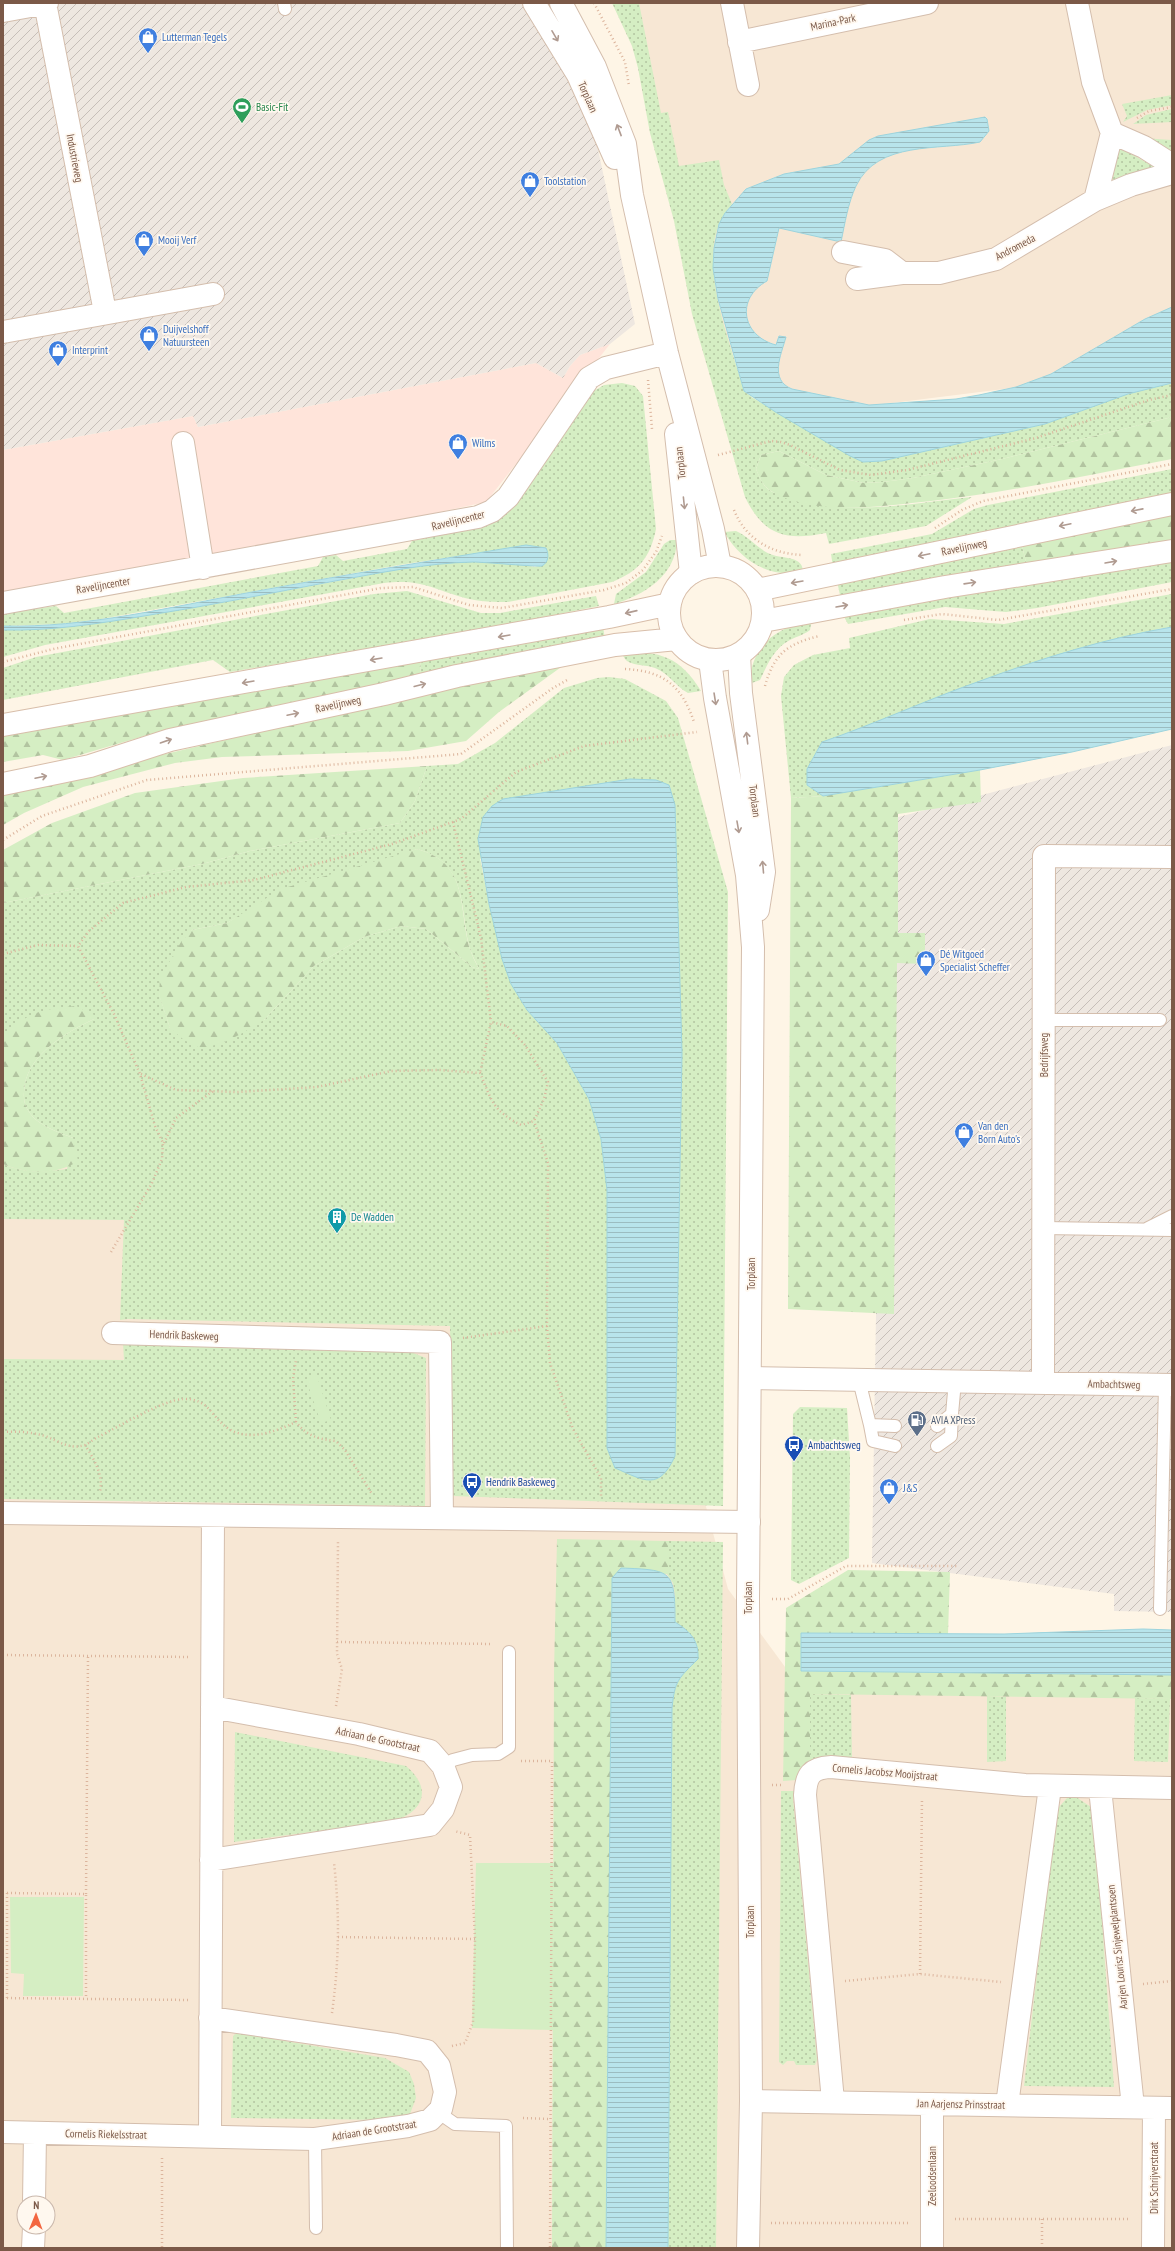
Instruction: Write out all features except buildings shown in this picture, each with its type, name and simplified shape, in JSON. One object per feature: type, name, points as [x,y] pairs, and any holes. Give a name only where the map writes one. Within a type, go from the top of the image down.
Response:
[{"type":"street","name":"Industrieweg","points":[[3,10],[46,3],[105,312]]},
{"type":"street","name":"Torplaan","points":[[534,3],[578,75],[632,195]]},
{"type":"street","name":"Torplaan","points":[[561,3],[595,68],[625,144],[632,195],[667,353],[713,529],[720,566]]},
{"type":"street","points":[[732,3],[748,85]]},
{"type":"street","name":"Marina-Park","points":[[739,42],[927,3]]},
{"type":"street","points":[[1077,3],[1093,82],[1112,133],[1095,200]]},
{"type":"street","points":[[1112,133],[1144,148],[1172,165]]},
{"type":"street","name":"Andromeda","points":[[857,279],[902,273],[939,273],[996,259],[1095,200],[1131,185],[1172,173]]},
{"type":"street","points":[[843,252],[885,260],[902,273]]},
{"type":"street","points":[[3,332],[105,312],[213,294]]},
{"type":"street","name":"Torplaan","points":[[667,353],[691,573]]},
{"type":"street","name":"Ravelijncenter","points":[[3,603],[464,520],[492,511],[508,497],[589,378],[606,368],[667,353]]},
{"type":"street","points":[[183,443],[203,568]]},
{"type":"street","name":"Ravelijnweg","points":[[757,590],[1172,504]]},
{"type":"street","points":[[763,621],[945,587],[1172,552]]},
{"type":"street","points":[[720,566],[741,573],[757,590],[762,605],[763,621],[758,634],[750,646],[739,654],[730,658],[710,660],[697,656],[686,649],[677,640],[669,616],[670,604],[681,582],[691,573],[705,567],[720,566]]},
{"type":"street","points":[[3,725],[609,618],[670,604]]},
{"type":"street","name":"Ravelijnweg","points":[[3,784],[90,766],[170,740],[384,694],[456,676],[615,645],[677,640]]},
{"type":"street","name":"Torplaan","points":[[739,654],[741,693],[764,872],[753,947]]},
{"type":"street","name":"Torplaan","points":[[710,660],[714,698],[747,875],[753,947],[748,1599],[751,2101],[748,2248]]},
{"type":"street","name":"Bedrijfsweg","points":[[1043,1383],[1044,856],[1172,857]]},
{"type":"street","name":"Hendrik Baskeweg","points":[[113,1333],[440,1342]]},
{"type":"street","points":[[440,1342],[442,1518]]},
{"type":"street","name":"Ambachtsweg","points":[[750,1378],[1169,1385]]},
{"type":"street","points":[[3,1513],[749,1522]]},
{"type":"street","points":[[210,2136],[213,1516]]},
{"type":"street","name":"Adriaan de Grootstraat","points":[[212,1707],[332,1729],[430,1751],[443,1766],[451,1787],[443,1809],[430,1825]]},
{"type":"street","name":"Cornelis Jacobsz Mooijstraat","points":[[805,1785],[810,1773],[819,1767],[1050,1787],[1172,1788]]},
{"type":"street","points":[[805,1785],[833,2101]]},
{"type":"street","points":[[1007,2105],[1050,1787]]},
{"type":"street","name":"Aarjen Lourisz Sinjewelplantsoen","points":[[1100,1788],[1121,1986],[1153,2108]]},
{"type":"street","points":[[211,1860],[430,1825]]},
{"type":"street","points":[[210,2009],[329,2035],[427,2052],[439,2066],[445,2092],[441,2108]]},
{"type":"street","name":"Jan Aarjensz Prinsstraat","points":[[751,2101],[833,2101],[1153,2108]]},
{"type":"street","name":"Zeeloodsenlaan","points":[[932,2104],[932,2248]]},
{"type":"street","name":"Adriaan de Grootstraat","points":[[210,2136],[315,2139],[408,2126],[430,2120],[441,2108]]},
{"type":"street","name":"Dirk Schrijverstraat","points":[[1153,2108],[1153,2248]]},
{"type":"street","name":"Cornelis Riekelsstraat","points":[[3,2132],[210,2136]]},
{"type":"street","points":[[34,2195],[35,2133]]},
{"type":"street","points":[[33,2248],[34,2235]]},
{"type":"lane","points":[[1044,1020],[1160,1020]]},
{"type":"lane","points":[[1145,1229],[1172,1216]]},
{"type":"lane","points":[[1044,1228],[1172,1230]]},
{"type":"lane","points":[[859,1380],[873,1441],[895,1446]]},
{"type":"lane","points":[[937,1446],[951,1436],[955,1381]]},
{"type":"lane","name":"Ambachtsweg","points":[[1160,1609],[1169,1385]]},
{"type":"lane","points":[[937,1426],[952,1414]]},
{"type":"lane","points":[[870,1425],[895,1426]]},
{"type":"lane","points":[[443,1766],[459,1758],[498,1754],[509,1747],[509,1652]]},
{"type":"lane","points":[[441,2108],[442,2115],[455,2124],[506,2126],[507,2248]]},
{"type":"lane","points":[[315,2139],[316,2228]]},
{"type":"path","points":[[1149,111],[1172,107]]},
{"type":"path","points":[[646,358],[653,436]]},
{"type":"path","points":[[717,455],[771,442],[781,442],[840,470],[871,475],[906,470],[1036,438],[1150,400],[1172,395]]},
{"type":"path","points":[[931,529],[962,510],[983,501],[1172,464]]},
{"type":"path","points":[[739,523],[750,536],[769,549],[793,555],[808,555]]},
{"type":"path","points":[[3,662],[53,649],[381,588],[413,587],[469,605],[488,608],[502,608],[604,590],[626,583],[643,570],[656,552],[662,536],[662,529]]},
{"type":"path","points":[[902,621],[942,614],[998,620],[1172,590]]},
{"type":"path","points":[[765,689],[777,658],[795,643],[822,636]]},
{"type":"path","points":[[620,669],[639,670],[663,677],[678,689],[688,703]]},
{"type":"path","points":[[3,840],[42,816],[147,780],[461,754],[553,688],[575,678]]},
{"type":"path","points":[[78,946],[88,931],[123,903],[186,887],[254,880],[392,844],[460,819],[516,772],[584,746],[698,732]]},
{"type":"path","points":[[453,822],[481,938],[491,1022],[480,1072],[492,1101],[502,1115],[521,1125],[534,1121]]},
{"type":"path","points":[[3,954],[38,945],[78,946]]},
{"type":"path","points":[[78,946],[114,1014],[140,1074],[155,1126],[163,1143]]},
{"type":"path","points":[[491,1022],[507,1026],[525,1045],[548,1082],[544,1099],[534,1121],[548,1163],[547,1326],[550,1363],[571,1422],[601,1478],[601,1520]]},
{"type":"path","points":[[140,1074],[176,1090],[237,1092],[317,1087],[391,1071],[439,1070],[480,1072]]},
{"type":"path","points":[[111,1252],[152,1183],[162,1159],[163,1143],[176,1118],[213,1091]]},
{"type":"path","points":[[440,1342],[547,1326]]},
{"type":"path","points":[[296,1371],[293,1379],[296,1422],[303,1430],[314,1438],[336,1440],[345,1450],[388,1518]]},
{"type":"path","points":[[3,1432],[18,1431],[45,1436],[67,1447],[85,1445],[168,1402],[183,1399],[198,1400],[208,1407],[229,1429],[238,1432],[260,1436],[296,1422]]},
{"type":"path","points":[[85,1445],[96,1465],[101,1486],[94,1514]]},
{"type":"path","points":[[332,1729],[342,1670],[337,1654],[338,1517]]},
{"type":"path","points":[[748,1599],[788,1599],[846,1566],[959,1566]]},
{"type":"path","points":[[337,1642],[510,1644],[509,1652]]},
{"type":"path","points":[[3,1655],[212,1658]]},
{"type":"path","points":[[86,1999],[88,1656]]},
{"type":"path","points":[[498,1754],[520,1761],[552,1761],[550,2248]]},
{"type":"path","points":[[920,1974],[922,1775]]},
{"type":"path","points":[[749,1785],[805,1785]]},
{"type":"path","points":[[427,2052],[465,2042],[473,2022],[475,1940],[470,1835],[430,1825]]},
{"type":"path","points":[[329,2035],[338,1973],[338,1902],[330,1841]]},
{"type":"path","points":[[3,1893],[86,1894]]},
{"type":"path","points":[[7,1893],[7,1998]]},
{"type":"path","points":[[338,1938],[475,1940]]},
{"type":"path","points":[[822,1983],[920,1974],[1023,1985]]},
{"type":"path","points":[[1121,1986],[1172,1981]]},
{"type":"path","points":[[3,1998],[86,1999],[210,2009]]},
{"type":"path","points":[[506,2126],[516,2118],[550,2119]]},
{"type":"path","points":[[162,2135],[162,2248]]},
{"type":"path","points":[[1042,2219],[1042,2248]]},
{"type":"path","points":[[749,2223],[907,2224],[932,2220],[1154,2219]]},
{"type":"shaded area","points":[[3,3],[567,3],[635,324],[610,344],[580,355],[570,366],[563,378],[536,363],[198,427],[193,416],[3,450]]},
{"type":"shaded area","points":[[624,3],[1172,3],[1172,368],[828,411],[717,344]]},
{"type":"shaded area","points":[[610,344],[486,502],[384,524],[26,590],[3,591],[3,450],[193,416],[198,427],[536,363],[563,378],[570,366],[580,355]]},
{"type":"shaded area","points":[[1172,745],[1172,1612],[1114,1611],[1114,1594],[872,1563],[877,1253],[876,823]]},
{"type":"shaded area","points":[[3,1145],[558,1151],[701,1488],[728,1589],[799,1686],[1172,1692],[1172,2248],[3,2248]]},
{"type":"green space","points":[[612,3],[639,3],[661,113],[668,112],[679,166],[719,160],[724,185],[732,204],[719,224],[714,243],[713,264],[715,286],[725,330],[744,391],[753,398],[863,462],[882,461],[1045,424],[1128,394],[1172,383],[1172,417],[1002,459],[913,478],[883,482],[864,483],[826,475],[779,451],[761,455],[756,469],[766,487],[774,492],[808,503],[854,508],[901,505],[972,497],[926,526],[829,544],[826,533],[799,536],[778,533],[768,528],[752,510],[745,497],[692,314],[674,221],[650,133],[638,68],[632,46]]},
{"type":"green space","points":[[1172,95],[1172,105],[1147,110],[1123,122],[1127,116],[1122,104]]},
{"type":"green space","points":[[1172,109],[1172,122],[1133,124],[1146,115]]},
{"type":"green space","points":[[1142,138],[1172,140],[1172,153]]},
{"type":"green space","points":[[1119,147],[1156,168],[1112,183]]},
{"type":"green space","points":[[622,383],[635,386],[643,396],[656,529],[647,556],[636,568],[612,582],[508,602],[487,602],[471,599],[408,582],[384,583],[45,645],[3,657],[3,630],[57,628],[111,621],[219,603],[411,567],[461,561],[511,563],[535,567],[542,565],[458,556],[399,565],[101,619],[60,624],[3,626],[3,613],[56,606],[64,613],[318,566],[323,557],[336,555],[343,561],[407,549],[412,541],[487,526],[503,516],[592,392],[604,385]]},
{"type":"green space","points":[[1172,417],[1172,459],[992,493],[961,497],[870,507],[827,507],[788,499],[771,491],[766,487],[756,469],[761,455],[779,451],[826,475],[864,483],[883,482],[913,478],[1002,459]]},
{"type":"green space","points":[[1172,469],[1172,495],[833,567],[831,554],[932,534],[974,509]]},
{"type":"green space","points":[[1172,511],[1172,544],[1027,566],[1021,542]]},
{"type":"green space","points":[[736,531],[768,553],[797,561],[800,563],[803,572],[779,572],[758,566],[739,552],[724,532]]},
{"type":"green space","points":[[670,540],[677,540],[675,553],[665,574],[647,589],[614,604],[616,594],[646,572],[664,544]]},
{"type":"green space","points":[[1021,542],[1027,566],[976,571],[840,595],[837,581]]},
{"type":"green space","points":[[1172,562],[1172,582],[1037,608],[1006,612],[945,607],[848,624],[843,615]]},
{"type":"green space","points":[[407,591],[481,613],[500,613],[596,596],[599,606],[485,629],[230,672],[213,660],[3,700],[3,668],[36,657],[374,594]]},
{"type":"green space","points":[[1172,594],[1172,627],[1158,629],[822,742],[807,769],[807,785],[823,796],[791,798],[781,696],[784,677],[794,665],[813,655],[850,648],[849,638],[930,619],[1004,624]]},
{"type":"green space","points":[[812,619],[810,630],[790,640],[779,648],[772,657],[760,680],[749,684],[755,658],[768,640],[787,628]]},
{"type":"green space","points":[[603,627],[605,639],[420,676],[421,657]]},
{"type":"green space","points":[[622,651],[647,653],[668,658],[685,670],[701,691],[688,693],[679,687],[669,677],[655,668],[630,663],[623,656]]},
{"type":"green space","points":[[421,657],[420,676],[207,724],[151,734],[63,760],[43,755],[3,762],[3,730]]},
{"type":"green space","points":[[564,665],[499,712],[466,741],[408,751],[222,757],[175,763],[83,787],[24,813],[3,825],[3,792],[422,694]]},
{"type":"green space","points":[[609,677],[625,679],[666,701],[678,718],[728,892],[723,1506],[453,1496],[450,1326],[120,1320],[124,1220],[3,1219],[3,1164],[27,1171],[67,1169],[73,1138],[44,1125],[35,1119],[30,1113],[24,1100],[26,1079],[31,1067],[48,1047],[71,1031],[94,1019],[3,1035],[3,903],[202,864],[250,851],[400,823],[415,801],[427,766],[458,764],[495,743],[564,688],[597,678]],"holes":[[[417,849],[434,856],[446,865],[454,876],[459,889],[470,949],[479,969],[472,967],[426,929],[401,926],[364,937],[314,966],[264,1020],[170,1028],[159,994],[192,930],[227,923],[248,911]],[[480,858],[682,1053],[675,1456],[607,1448],[607,1190],[601,1139],[589,1099],[557,1043],[527,1010],[511,984],[489,904]]]},
{"type":"green space","points":[[427,766],[415,801],[400,823],[250,851],[202,864],[3,903],[3,850],[52,823],[135,793],[243,778]]},
{"type":"green space","points":[[980,770],[981,802],[898,814],[898,933],[925,933],[925,964],[897,963],[894,1314],[788,1309],[791,798],[823,796]]},
{"type":"green space","points":[[417,849],[434,856],[446,865],[454,876],[459,889],[466,934],[470,949],[479,969],[472,967],[426,929],[401,926],[364,937],[314,966],[264,1020],[220,1044],[200,1048],[184,1040],[170,1028],[159,995],[160,978],[181,942],[192,930],[227,923],[281,889]]},
{"type":"green space","points":[[76,1006],[94,1015],[94,1019],[59,1039],[48,1047],[39,1057],[31,1067],[26,1079],[24,1100],[26,1107],[35,1119],[48,1128],[73,1138],[78,1161],[60,1169],[41,1172],[21,1170],[3,1164],[3,1035],[21,1021],[36,1013],[45,1010]]},
{"type":"green space","points":[[123,1343],[396,1346],[426,1358],[425,1506],[3,1499],[3,1359],[124,1360]]},
{"type":"green space","points":[[317,1376],[331,1420],[321,1423],[306,1379]]},
{"type":"green space","points":[[800,1407],[847,1408],[850,1458],[849,1558],[799,1584],[791,1580],[793,1414]]},
{"type":"green space","points":[[557,1539],[668,1541],[668,1576],[667,1574],[612,1578],[606,2248],[552,2248],[554,1672]]},
{"type":"green space","points":[[668,1541],[723,1542],[716,2248],[668,2248],[672,1708],[674,1691],[678,1680],[698,1659],[698,1653],[695,1642],[690,1633],[675,1622],[675,1595],[673,1583],[668,1576]]},
{"type":"green space","points":[[848,1570],[950,1572],[948,1634],[802,1633],[801,1671],[1172,1675],[1172,1699],[810,1694],[810,1760],[801,1768],[797,1780],[783,1781],[786,1608]]},
{"type":"green space","points":[[810,1694],[851,1695],[852,1760],[810,1760]]},
{"type":"green space","points":[[987,1696],[1006,1697],[1006,1761],[987,1762]]},
{"type":"green space","points":[[1135,1698],[1170,1699],[1168,1762],[1134,1761]]},
{"type":"green space","points":[[235,1732],[406,1766],[419,1782],[422,1790],[421,1798],[413,1811],[394,1821],[234,1842]]},
{"type":"green space","points":[[781,1791],[797,1791],[793,1798],[817,2060],[815,2065],[796,2065],[794,2061],[787,2061],[783,2065],[779,2062]]},
{"type":"green space","points":[[1076,1797],[1091,1807],[1095,1824],[1114,2087],[1024,2086],[1055,1818],[1059,1807],[1067,1798]]},
{"type":"green space","points":[[476,1863],[554,1863],[553,2030],[472,2028]]},
{"type":"green space","points":[[10,1897],[84,1897],[83,1996],[23,1996],[24,1974],[11,1973]]},
{"type":"green space","points":[[237,2033],[385,2058],[409,2072],[414,2084],[416,2098],[410,2114],[390,2120],[231,2118],[233,2036]]},
{"type":"water","points":[[985,117],[987,119],[989,131],[980,142],[911,150],[894,154],[879,161],[866,171],[853,193],[841,242],[779,228],[767,281],[750,297],[747,307],[747,316],[750,326],[756,334],[765,340],[776,345],[779,336],[786,337],[778,366],[781,380],[785,385],[792,389],[869,405],[956,399],[979,395],[1016,387],[1051,374],[1145,319],[1172,307],[1172,383],[1128,394],[1045,424],[882,461],[863,462],[850,456],[777,413],[744,391],[718,299],[713,268],[714,248],[719,224],[725,213],[746,189],[784,174],[839,164],[869,140],[878,136]]},
{"type":"water","points":[[526,545],[546,548],[548,558],[542,566],[473,562],[421,566],[109,622],[56,628],[3,630],[3,626],[65,624],[159,610],[252,592]]},
{"type":"water","points":[[1172,627],[1172,729],[1072,752],[980,770],[823,796],[807,785],[807,769],[822,742],[960,688],[1027,664],[1099,643]]},
{"type":"water","points":[[630,779],[656,780],[669,785],[675,805],[682,1053],[675,1456],[663,1474],[657,1479],[650,1480],[635,1477],[615,1468],[607,1448],[607,1190],[601,1139],[589,1099],[557,1043],[527,1010],[511,984],[502,959],[489,904],[478,839],[483,817],[492,806],[503,799]]},
{"type":"water","points":[[621,1568],[651,1570],[660,1572],[667,1576],[674,1592],[675,1622],[690,1633],[697,1647],[698,1653],[698,1659],[682,1676],[676,1685],[672,1708],[668,2248],[606,2248],[612,1578]]},
{"type":"water","points":[[1143,1629],[1172,1630],[1172,1675],[801,1671],[801,1633],[1004,1634]]},
{"type":"place","name":"Lutterman Tegels","points":[[148,54]]},
{"type":"place","name":"Basic-Fit","points":[[242,124]]},
{"type":"place","name":"Toolstation","points":[[530,198]]},
{"type":"place","name":"Mooij Verf","points":[[144,257]]},
{"type":"place","name":"Duijvelshoff Natuursteen","points":[[149,352]]},
{"type":"place","name":"Interprint","points":[[58,367]]},
{"type":"place","name":"Wilms","points":[[458,460]]},
{"type":"place","name":"Dé Witgoed Specialist Scheffer","points":[[926,977]]},
{"type":"place","name":"Van den Born Auto's","points":[[964,1149]]},
{"type":"place","name":"De Wadden","points":[[337,1234]]},
{"type":"place","name":"AVIA XPress","points":[[917,1437]]},
{"type":"place","name":"Ambachtsweg","points":[[794,1462]]},
{"type":"place","name":"Hendrik Baskeweg","points":[[472,1499]]},
{"type":"place","name":"J&S","points":[[889,1505]]}]
